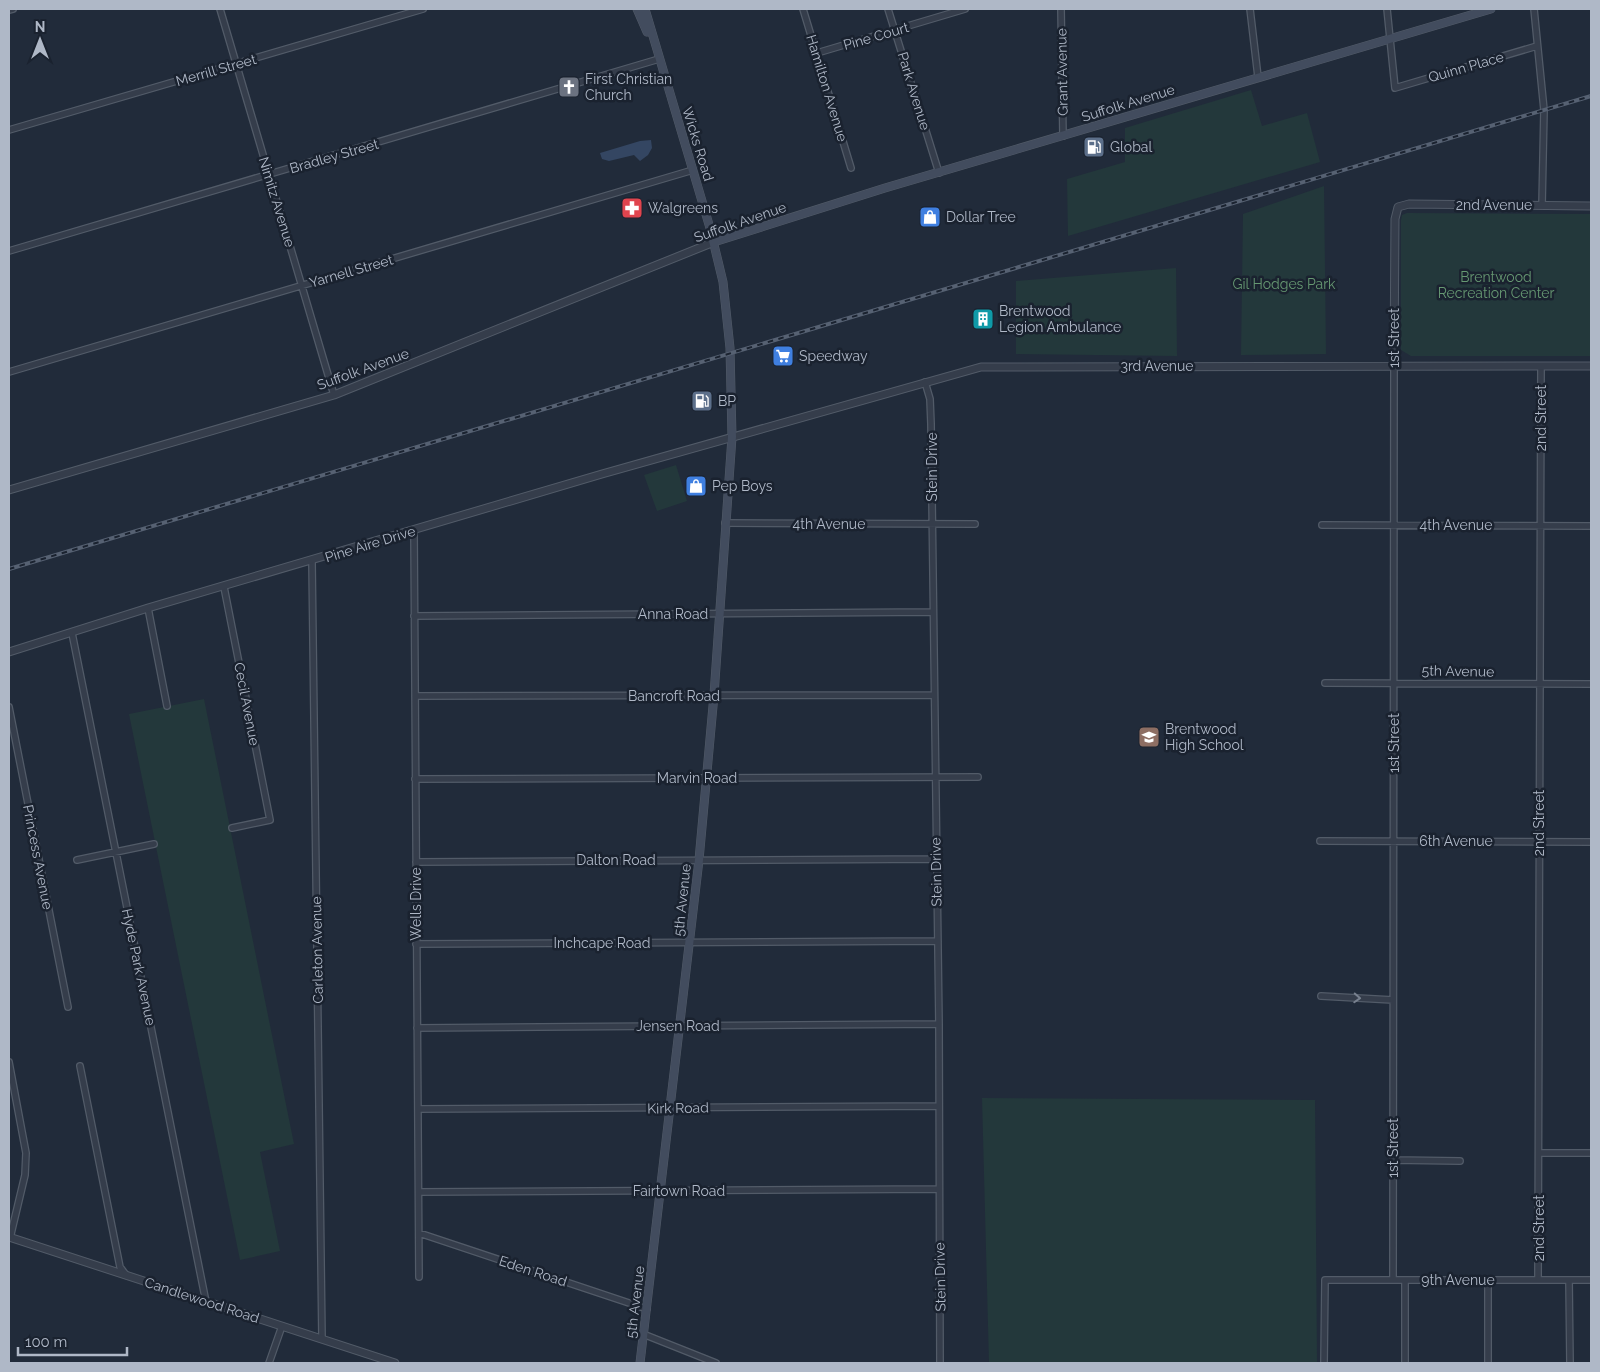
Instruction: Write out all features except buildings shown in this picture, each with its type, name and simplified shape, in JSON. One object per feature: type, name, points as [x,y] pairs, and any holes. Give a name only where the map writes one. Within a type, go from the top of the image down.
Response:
[{"type":"main road","points":[[637,9],[659,60]]},
{"type":"main road","name":"Wicks Road","points":[[645,9],[714,242],[728,313],[732,437]]},
{"type":"main road","name":"Suffolk Avenue","points":[[714,242],[1258,77],[1491,9]]},
{"type":"main road","name":"5th Avenue","points":[[640,1363],[699,860],[714,696],[732,437]]},
{"type":"street","points":[[9,10],[13,9]]},
{"type":"street","name":"Nimitz Avenue","points":[[220,9],[334,395]]},
{"type":"street","name":"Merrill Street","points":[[9,130],[423,9]]},
{"type":"street","name":"Hamilton Avenue","points":[[803,9],[850,168]]},
{"type":"street","name":"Park Avenue","points":[[888,9],[939,173]]},
{"type":"street","name":"Pine Court","points":[[816,53],[965,9]]},
{"type":"street","name":"Grant Avenue","points":[[1061,9],[1063,136]]},
{"type":"street","points":[[1250,9],[1258,77]]},
{"type":"street","points":[[1387,9],[1390,39]]},
{"type":"street","points":[[1534,9],[1544,110],[1542,205]]},
{"type":"street","name":"Quinn Place","points":[[1390,39],[1396,88],[1537,46]]},
{"type":"street","name":"Bradley Street","points":[[9,252],[659,60]]},
{"type":"street","name":"Yarnell Street","points":[[9,372],[693,170]]},
{"type":"street","name":"2nd Avenue","points":[[1398,207],[1409,204],[1591,206]]},
{"type":"street","name":"1st Street","points":[[1393,1279],[1394,366],[1395,219],[1398,207]]},
{"type":"street","name":"Suffolk Avenue","points":[[9,490],[334,395],[714,242]]},
{"type":"street","name":"3rd Avenue","points":[[732,437],[981,366],[1591,366]]},
{"type":"street","name":"2nd Street","points":[[1538,1280],[1541,366]]},
{"type":"street","name":"Stein Drive","points":[[925,382],[930,399],[932,424],[939,1024],[940,1363]]},
{"type":"street","name":"Pine Aire Drive","points":[[9,652],[148,608],[312,562],[732,437]]},
{"type":"street","name":"4th Avenue","points":[[725,523],[975,524]]},
{"type":"street","name":"4th Avenue","points":[[1322,525],[1591,526]]},
{"type":"street","name":"Wells Drive","points":[[414,531],[419,1278]]},
{"type":"street","name":"Carleton Avenue","points":[[312,562],[322,1339]]},
{"type":"street","name":"Cecil Avenue","points":[[224,587],[270,820],[232,828]]},
{"type":"street","points":[[148,608],[167,706]]},
{"type":"street","name":"Anna Road","points":[[414,616],[933,612]]},
{"type":"street","name":"Hyde Park Avenue","points":[[72,633],[206,1302]]},
{"type":"street","name":"5th Avenue","points":[[1325,683],[1591,684]]},
{"type":"street","name":"Bancroft Road","points":[[415,696],[934,695]]},
{"type":"street","name":"Princess Avenue","points":[[9,707],[68,1007]]},
{"type":"street","name":"Marvin Road","points":[[416,779],[978,777]]},
{"type":"street","name":"6th Avenue","points":[[1320,841],[1591,842]]},
{"type":"street","points":[[77,860],[154,844]]},
{"type":"street","name":"Dalton Road","points":[[416,862],[936,859]]},
{"type":"street","name":"Inchcape Road","points":[[416,944],[938,941]]},
{"type":"street","points":[[1321,996],[1393,1000]]},
{"type":"street","name":"Jensen Road","points":[[418,1028],[939,1024]]},
{"type":"street","points":[[9,1062],[26,1153],[25,1175],[10,1238]]},
{"type":"street","points":[[80,1066],[120,1266],[126,1275]]},
{"type":"street","name":"Kirk Road","points":[[418,1109],[939,1106]]},
{"type":"street","points":[[1539,1153],[1591,1153]]},
{"type":"street","points":[[1393,1160],[1460,1161]]},
{"type":"street","name":"Fairtown Road","points":[[419,1192],[939,1189]]},
{"type":"street","name":"Eden Road","points":[[419,1233],[647,1309]]},
{"type":"street","name":"Candlewood Road","points":[[10,1238],[395,1363]]},
{"type":"street","name":"9th Avenue","points":[[1324,1363],[1325,1280],[1591,1280]]},
{"type":"street","points":[[1405,1280],[1405,1363]]},
{"type":"street","points":[[1488,1280],[1488,1363]]},
{"type":"street","points":[[1569,1280],[1570,1363]]},
{"type":"street","points":[[269,1363],[282,1326]]},
{"type":"street","points":[[643,1334],[716,1363]]},
{"type":"green space","points":[[1251,90],[1262,126],[1307,113],[1320,162],[1068,236],[1067,179],[1125,162],[1125,128]]},
{"type":"green space","name":"Gil Hodges Park","points":[[1324,186],[1326,354],[1241,355],[1243,214]]},
{"type":"green space","name":"Brentwood Recreation Center","points":[[1407,213],[1591,214],[1591,356],[1411,356],[1401,350],[1401,220],[1402,215]]},
{"type":"green space","points":[[1176,268],[1177,356],[1016,354],[1016,281]]},
{"type":"green space","points":[[676,465],[687,501],[657,511],[644,475]]},
{"type":"green space","points":[[204,699],[294,1144],[260,1152],[280,1251],[240,1260],[129,714]]},
{"type":"green space","points":[[982,1098],[1315,1100],[1317,1363],[989,1363]]},
{"type":"water","points":[[651,140],[652,148],[648,155],[640,161],[634,155],[609,161],[602,159],[600,153],[640,141]]},
{"type":"railway","points":[[9,569],[1591,96]]},
{"type":"place","name":"First Christian Church","points":[[569,87]]},
{"type":"place","name":"Global","points":[[1094,147]]},
{"type":"place","name":"Walgreens","points":[[632,208]]},
{"type":"place","name":"Dollar Tree","points":[[930,217]]},
{"type":"place","name":"Brentwood Legion Ambulance","points":[[983,319]]},
{"type":"place","name":"Speedway","points":[[783,356]]},
{"type":"place","name":"BP","points":[[702,401]]},
{"type":"place","name":"Pep Boys","points":[[696,486]]},
{"type":"place","name":"Brentwood High School","points":[[1149,737]]}]
